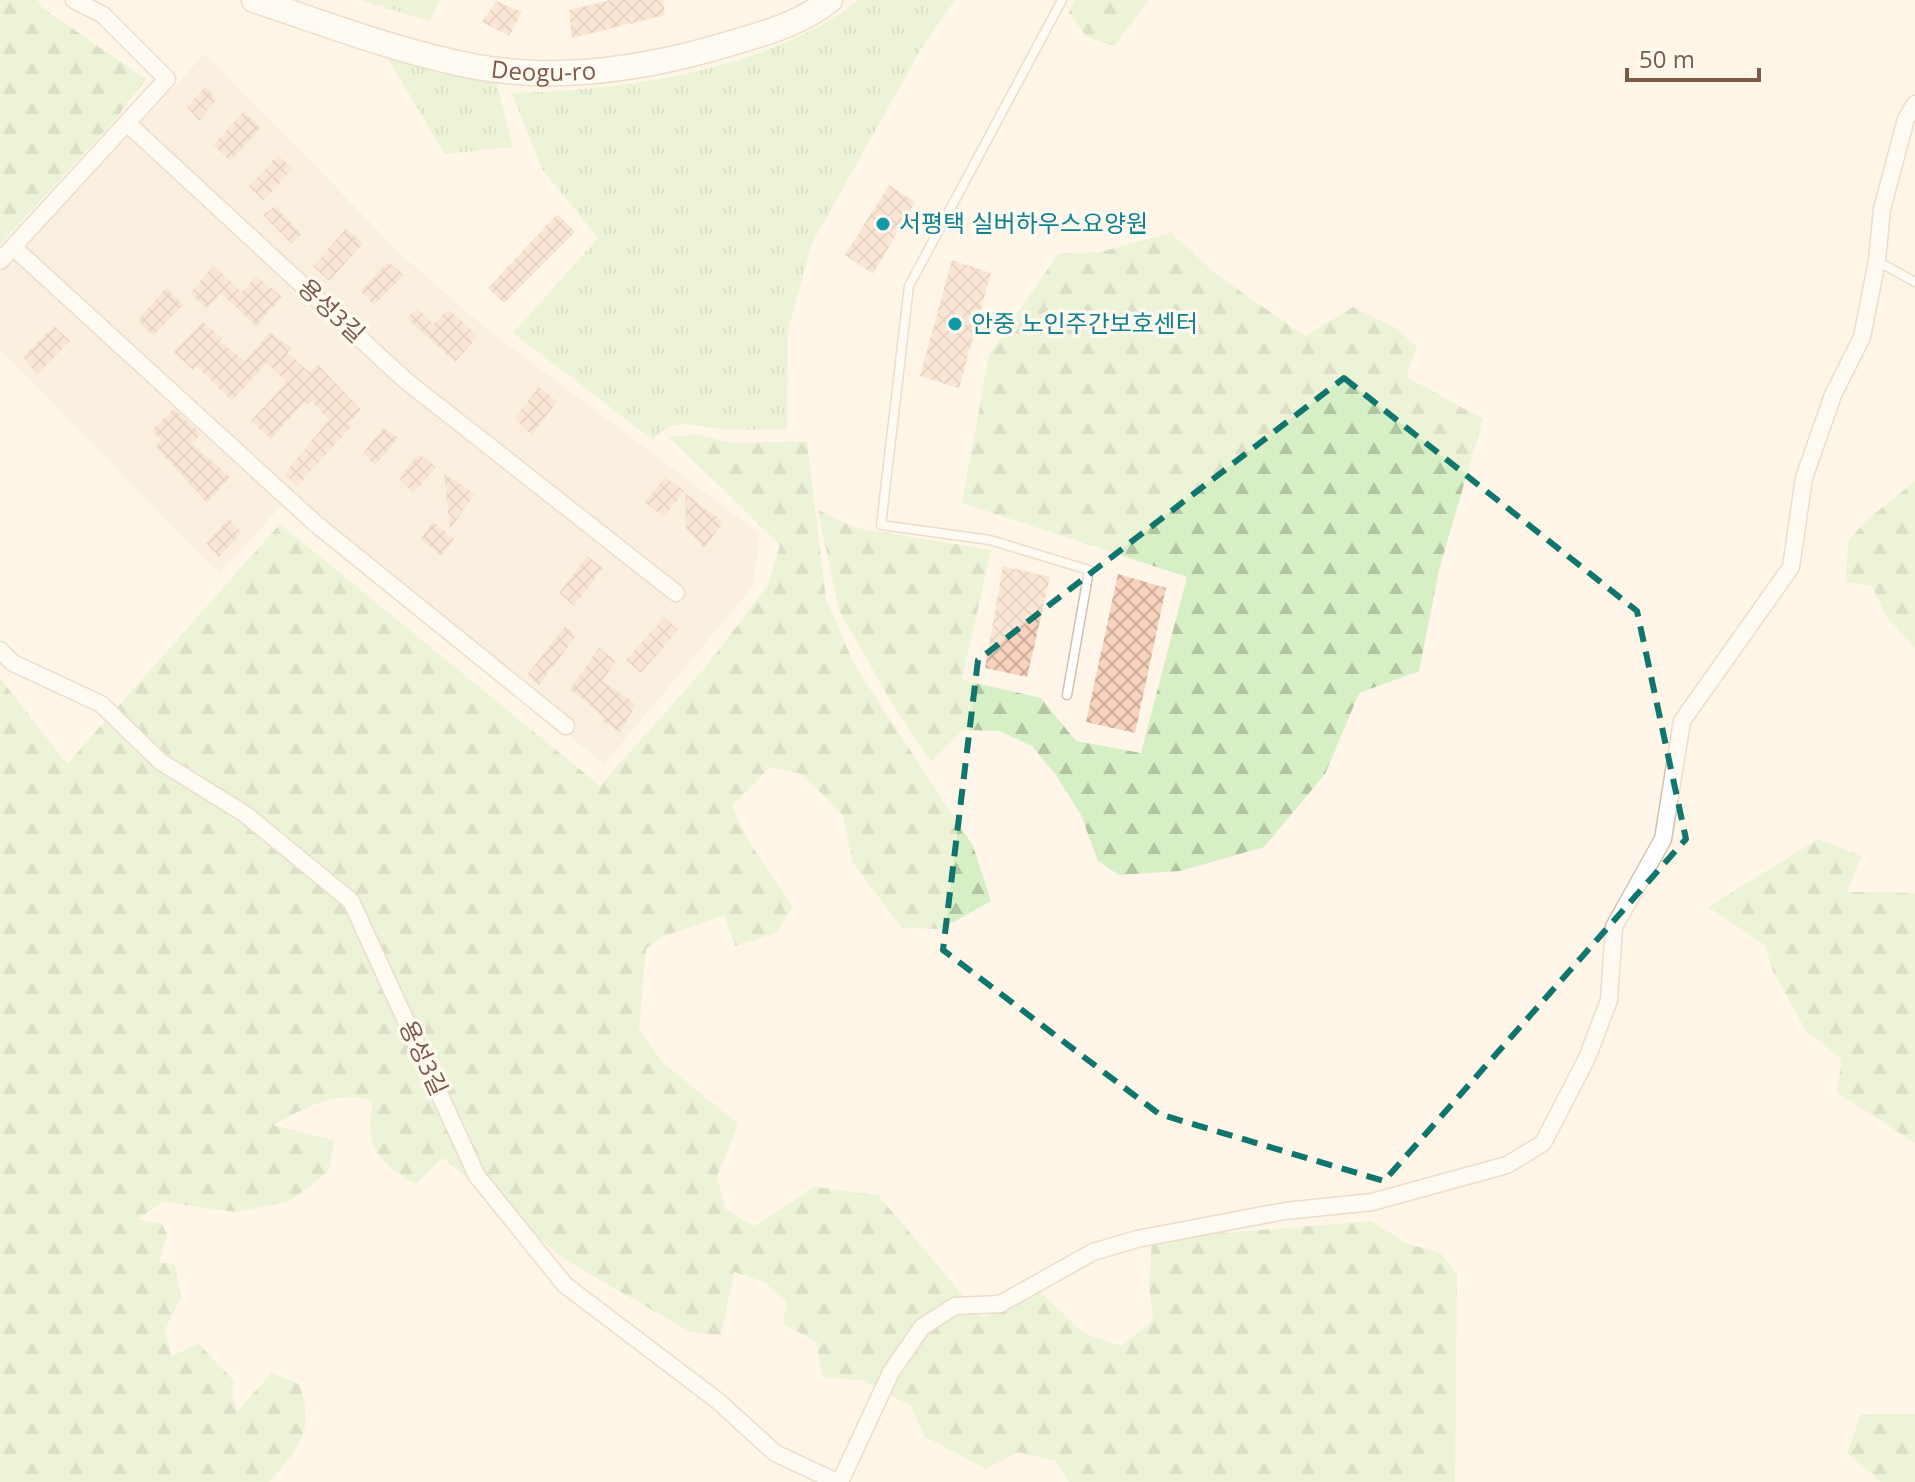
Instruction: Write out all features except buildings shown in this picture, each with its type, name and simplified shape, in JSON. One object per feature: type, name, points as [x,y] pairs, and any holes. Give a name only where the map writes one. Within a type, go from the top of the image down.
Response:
[{"type":"street","points":[[0,261],[167,79],[103,15],[74,0]]},
{"type":"street","name":"Deogu-ro","points":[[254,0],[478,67],[554,73],[659,64],[772,31],[814,13],[830,0]]},
{"type":"street","points":[[839,1482],[891,1372],[922,1327],[955,1306],[1000,1304],[1093,1252],[1137,1239],[1285,1211],[1372,1202],[1507,1165],[1543,1143],[1587,1058],[1609,1000],[1614,927],[1663,839],[1682,721],[1791,567],[1804,478],[1833,395],[1862,337],[1877,261],[1885,197],[1906,119],[1915,104]]},
{"type":"street","name":"용성3길","points":[[128,124],[405,380],[676,593]]},
{"type":"street","points":[[13,247],[316,524],[566,726]]},
{"type":"street","name":"용성3길","points":[[0,650],[13,663],[101,704],[161,762],[245,814],[351,901],[477,1176],[565,1285],[718,1401],[775,1453],[839,1482]]},
{"type":"lane","points":[[1062,0],[909,286],[881,525],[990,540],[1089,570],[1067,695]]},
{"type":"lane","points":[[1877,261],[1915,282]]},
{"type":"highlighted area","points":[[1344,378],[1637,611],[1686,839],[1384,1181],[1159,1114],[943,950],[978,660]]},
{"type":"shaded area","points":[[205,54],[405,258],[483,326],[759,533],[754,585],[604,764],[281,506],[219,574],[0,349],[0,272]]},
{"type":"green space","points":[[0,0],[38,0],[42,8],[146,79],[114,121],[0,244]]},
{"type":"green space","points":[[359,0],[440,0],[430,21]]},
{"type":"green space","points":[[859,0],[955,0],[921,49],[812,243],[788,330],[787,429],[731,429],[685,424],[668,427],[653,440],[513,333],[598,238],[542,169],[512,93],[648,81],[739,60],[782,44],[822,24]]},
{"type":"green space","points":[[1075,0],[1149,0],[1114,46],[1087,37],[1069,13]]},
{"type":"green space","points":[[388,59],[496,82],[513,147],[445,154]]},
{"type":"green space","points":[[1171,233],[1217,275],[1305,336],[1353,307],[1396,328],[1417,347],[1406,377],[1483,419],[1439,570],[1419,671],[1359,693],[1325,774],[1264,847],[1180,871],[1119,875],[1098,861],[1081,815],[1056,775],[1032,746],[1000,731],[963,730],[931,762],[889,698],[839,610],[818,510],[856,528],[991,550],[962,680],[1041,698],[1076,741],[1141,753],[1187,577],[962,503],[989,355],[1058,254],[1099,252]]},
{"type":"green space","points":[[700,435],[731,443],[807,441],[826,599],[855,666],[973,846],[991,901],[941,929],[902,928],[853,863],[843,815],[802,774],[770,767],[732,806],[747,839],[793,907],[776,933],[735,946],[724,915],[662,937],[646,949],[639,1030],[663,1063],[738,1124],[717,1176],[725,1209],[754,1226],[815,1187],[878,1195],[982,1318],[1040,1292],[1084,1333],[1122,1346],[1153,1320],[1149,1285],[1152,1243],[1211,1234],[1371,1221],[1405,1243],[1441,1253],[1457,1274],[1455,1482],[1069,1482],[1056,1461],[1018,1452],[986,1469],[924,1436],[911,1406],[862,1380],[823,1378],[816,1341],[783,1324],[787,1302],[764,1282],[734,1272],[721,1335],[690,1332],[564,1259],[443,1158],[416,1184],[403,1176],[376,1152],[370,1131],[373,1102],[348,1097],[322,1102],[273,1125],[334,1140],[329,1171],[290,1201],[237,1212],[163,1202],[137,1219],[162,1224],[167,1234],[159,1262],[175,1264],[181,1297],[165,1330],[171,1356],[199,1344],[234,1381],[232,1394],[237,1411],[272,1373],[299,1384],[306,1414],[302,1438],[269,1482],[0,1482],[0,678],[67,764],[280,524],[600,786],[705,668],[768,585],[780,545],[668,436]]},
{"type":"green space","points":[[1915,481],[1915,648],[1886,616],[1872,586],[1846,582],[1848,541],[1867,520]]},
{"type":"green space","points":[[1818,839],[1861,856],[1847,892],[1915,893],[1915,1143],[1837,1092],[1842,1059],[1806,1031],[1773,971],[1765,945],[1708,907]]},
{"type":"green space","points":[[1861,1414],[1915,1414],[1915,1482],[1881,1482],[1847,1453]]},
{"type":"place","name":"서평택 실버하우스요양원","points":[[883,224]]},
{"type":"place","name":"안중 노인주간보호센터","points":[[955,324]]}]
